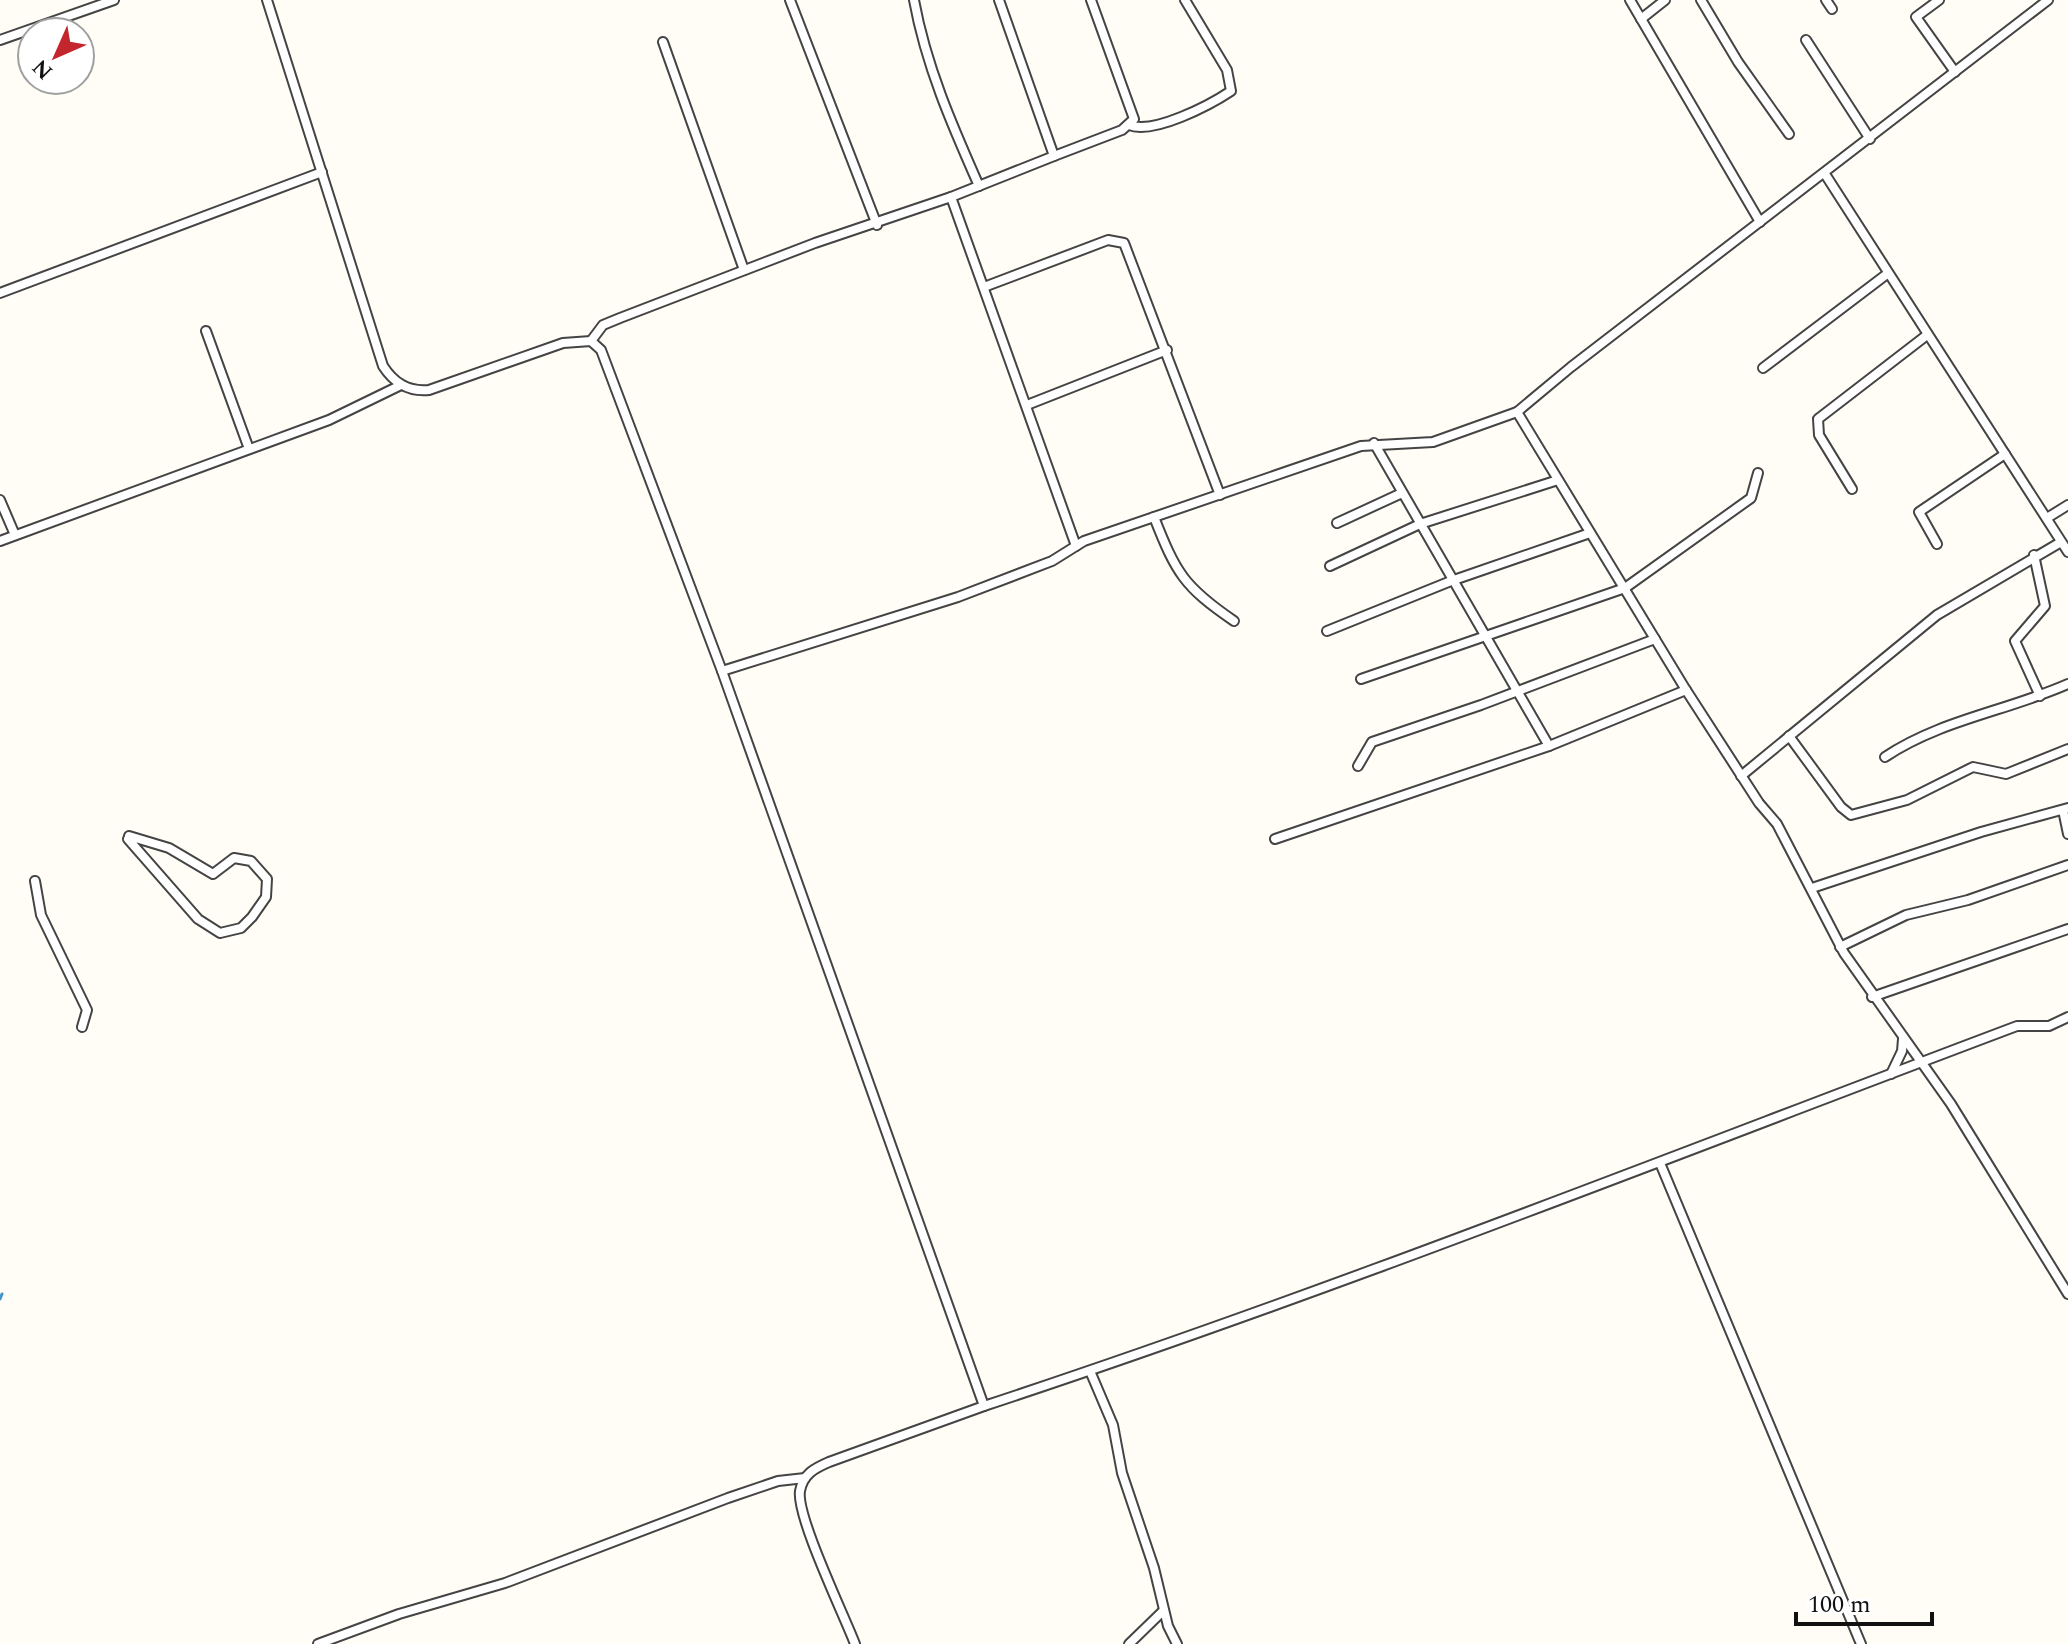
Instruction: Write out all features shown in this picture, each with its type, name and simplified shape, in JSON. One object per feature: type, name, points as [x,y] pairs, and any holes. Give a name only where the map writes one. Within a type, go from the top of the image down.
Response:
[{"type":"street","points":[[0,40],[114,0]]},
{"type":"street","points":[[267,0],[383,366],[401,385],[416,392],[563,343],[591,341],[603,325],[815,243],[877,225],[951,197],[1129,125],[1134,119],[1133,112],[1091,0]]},
{"type":"street","points":[[790,0],[877,225]]},
{"type":"street","points":[[914,0],[917,27],[933,78],[979,186]]},
{"type":"street","points":[[999,0],[1054,156]]},
{"type":"street","points":[[1129,125],[1138,129],[1186,115],[1231,91],[1227,70],[1185,0]]},
{"type":"street","points":[[1630,0],[1760,222]]},
{"type":"street","points":[[1641,19],[1665,0]]},
{"type":"street","points":[[1701,0],[1738,62],[1789,134]]},
{"type":"street","points":[[1826,0],[1832,9]]},
{"type":"street","points":[[1939,0],[1916,17],[1955,72]]},
{"type":"street","points":[[722,671],[958,597],[1052,561],[1076,546],[1154,517],[1374,443],[1433,442],[1517,412],[2048,0]]},
{"type":"street","points":[[1806,40],[1870,139]]},
{"type":"street","points":[[663,42],[744,270]]},
{"type":"street","points":[[0,293],[322,172]]},
{"type":"street","points":[[1825,174],[2068,552]]},
{"type":"street","points":[[951,197],[1076,546]]},
{"type":"street","points":[[984,287],[1116,239],[1131,252],[1220,495]]},
{"type":"street","points":[[1763,368],[1887,274]]},
{"type":"street","points":[[206,331],[249,449]]},
{"type":"street","points":[[1852,489],[1819,435],[1818,419],[1927,335]]},
{"type":"street","points":[[591,341],[606,362],[722,671],[984,1406]]},
{"type":"street","points":[[1027,405],[1167,350]]},
{"type":"street","points":[[0,541],[329,420],[401,385]]},
{"type":"street","points":[[1517,412],[1686,690],[1741,776],[1777,824],[1840,947],[1872,997],[1951,1104],[2068,1294]]},
{"type":"street","points":[[1374,443],[1549,746]]},
{"type":"street","points":[[1937,544],[1919,514],[1921,509],[2005,454]]},
{"type":"street","points":[[1361,679],[1625,588],[1751,498],[1758,473]]},
{"type":"street","points":[[1330,566],[1420,524],[1558,480]]},
{"type":"street","points":[[1337,523],[1402,493]]},
{"type":"street","points":[[0,500],[15,535]]},
{"type":"street","points":[[2047,518],[2068,505]]},
{"type":"street","points":[[1154,517],[1181,578],[1202,599],[1234,621]]},
{"type":"street","points":[[1327,631],[1451,581],[1590,533]]},
{"type":"street","points":[[1741,776],[1937,615],[2034,555],[2061,542]]},
{"type":"street","points":[[2034,555],[2045,606],[2015,641],[2040,696]]},
{"type":"street","points":[[1358,766],[1372,742],[1481,705],[1516,689],[1655,639]]},
{"type":"street","points":[[1885,757],[1930,730],[1945,729],[2002,705],[2040,696],[2068,684]]},
{"type":"street","points":[[1275,839],[1549,746],[1686,690]]},
{"type":"street","points":[[1789,736],[1841,807],[1851,815],[1907,800],[1973,767],[2006,774],[2068,749]]},
{"type":"street","points":[[1812,888],[1981,832],[2066,809],[2068,834]]},
{"type":"street","points":[[129,837],[169,848],[213,874],[234,858],[251,861],[267,879],[266,897],[241,928],[230,933],[209,928],[129,837]]},
{"type":"street","points":[[1840,947],[1906,915],[1968,900],[2068,865]]},
{"type":"street","points":[[35,881],[41,915],[87,1010],[82,1027]]},
{"type":"street","points":[[1872,997],[2068,929]]},
{"type":"street","points":[[855,1644],[800,1504],[805,1478],[813,1468],[1090,1371],[1660,1163],[2017,1026],[2049,1026],[2068,1017]]},
{"type":"street","points":[[1891,1074],[1902,1051],[1904,1038]]},
{"type":"street","points":[[1660,1163],[1861,1644]]},
{"type":"street","points":[[1090,1371],[1113,1425],[1122,1473],[1147,1542],[1163,1611],[1177,1644]]},
{"type":"street","points":[[318,1644],[448,1598],[505,1583],[728,1498],[778,1481],[805,1478]]},
{"type":"street","points":[[1129,1644],[1163,1611]]},
{"type":"waterway","points":[[0,1299],[2,1294]]}]
